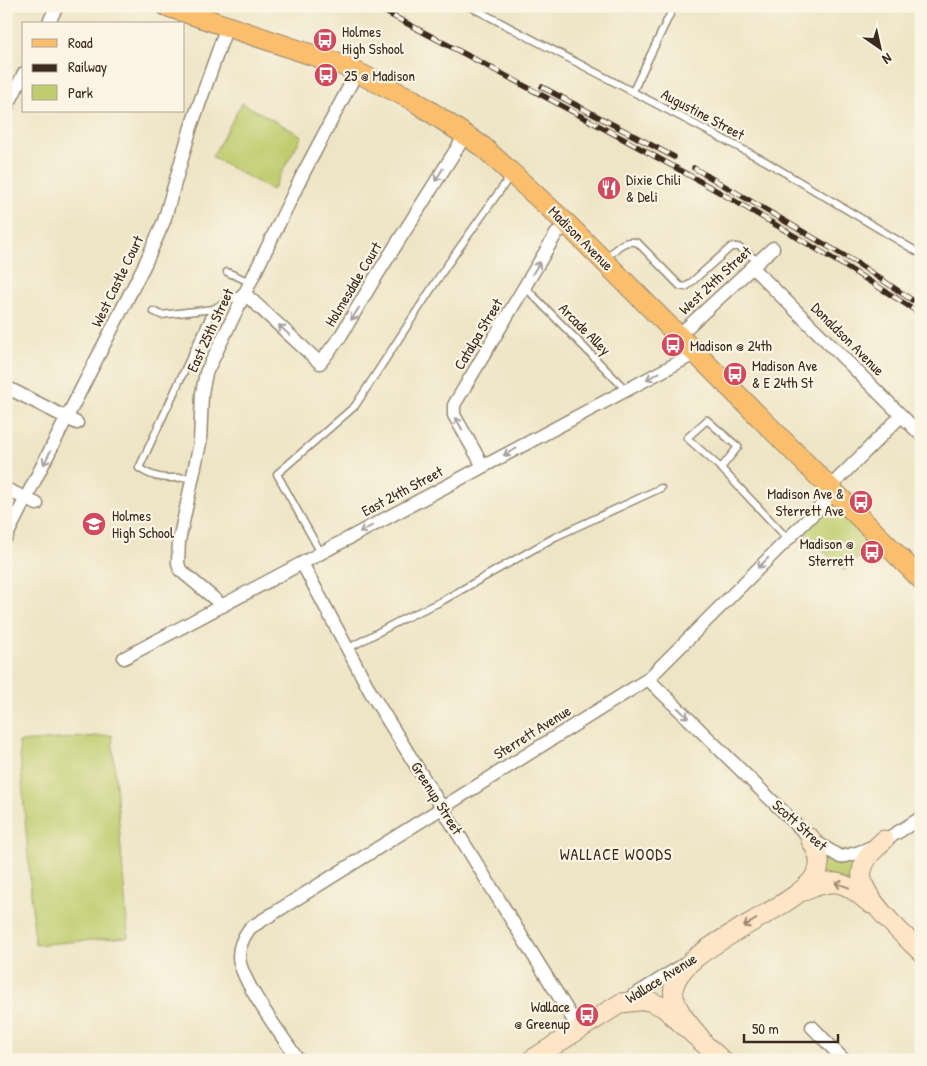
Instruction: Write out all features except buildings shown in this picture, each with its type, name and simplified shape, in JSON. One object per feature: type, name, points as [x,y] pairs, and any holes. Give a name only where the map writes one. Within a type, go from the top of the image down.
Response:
[{"type":"main road","name":"Madison Avenue","points":[[167,6],[324,58],[357,72],[413,100],[466,134],[513,172],[567,224],[921,579]]},
{"type":"street","points":[[49,22],[57,6]]},
{"type":"street","name":"West Castle Court","points":[[6,536],[32,501],[72,421],[164,220],[192,127],[226,26]]},
{"type":"street","name":"East 25th Street","points":[[223,606],[180,570],[178,563],[179,541],[200,443],[203,384],[247,287],[357,72]]},
{"type":"street","points":[[6,109],[22,77]]},
{"type":"street","name":"Holmesdale Court","points":[[247,287],[320,363],[340,337],[466,134]]},
{"type":"street","name":"Catalpa Street","points":[[483,466],[454,415],[454,405],[556,234],[567,224]]},
{"type":"street","name":"West 24th Street","points":[[679,336],[773,248]]},
{"type":"street","name":"Donaldson Avenue","points":[[755,264],[921,435]]},
{"type":"street","name":"East 24th Street","points":[[124,658],[696,352]]},
{"type":"street","points":[[6,387],[72,421]]},
{"type":"street","name":"Sterrett Avenue","points":[[298,1060],[245,977],[239,958],[240,946],[246,933],[257,921],[648,679],[835,492],[836,481],[901,416]]},
{"type":"street","points":[[6,489],[32,501]]},
{"type":"street","name":"Greenup Street","points":[[302,563],[371,693],[579,1029]]},
{"type":"street","name":"Scott Street","points":[[648,679],[810,838],[840,857],[862,851],[884,840]]},
{"type":"street","points":[[921,818],[884,840],[865,861],[861,874],[863,885],[881,913],[921,952]]},
{"type":"street","name":"Wallace Avenue","points":[[531,1060],[791,897],[813,880],[818,869],[819,857],[810,838]]},
{"type":"street","name":"Wallace Avenue","points":[[791,897],[828,881],[838,883],[856,892],[881,913]]},
{"type":"street","points":[[698,956],[678,976],[674,996],[681,1014],[701,1039]]},
{"type":"street","points":[[621,1003],[647,1000],[655,1002],[701,1039],[722,1060]]},
{"type":"street","points":[[812,1027],[844,1060]]},
{"type":"lane","name":"Augustine Street","points":[[469,6],[766,161],[921,254]]},
{"type":"lane","points":[[633,91],[674,6]]},
{"type":"lane","points":[[320,553],[277,474],[355,406],[445,268],[513,172]]},
{"type":"lane","points":[[604,261],[623,243],[631,241],[638,243],[680,286],[686,287],[731,247],[738,247],[755,264]]},
{"type":"lane","points":[[153,311],[161,315],[213,309],[247,287],[227,272]]},
{"type":"lane","name":"Arcade Alley","points":[[525,287],[626,390]]},
{"type":"lane","points":[[193,477],[162,479],[139,468],[213,309]]},
{"type":"lane","points":[[721,468],[738,447],[707,420],[687,438],[721,468],[788,539]]},
{"type":"lane","points":[[347,649],[448,598],[554,537],[661,488]]},
{"type":"green space","points":[[242,103],[302,136],[272,190],[212,157]]},
{"type":"green space","points":[[835,492],[880,537],[844,571],[799,527]]},
{"type":"green space","points":[[112,735],[128,937],[35,945],[19,742]]},
{"type":"green space","points":[[829,851],[862,851],[863,885],[813,880]]},
{"type":"railway","points":[[374,6],[582,116],[719,192],[855,272],[921,314]]},
{"type":"railway","points":[[542,87],[674,157]]},
{"type":"railway","points":[[694,168],[860,265],[912,300]]},
{"type":"place","name":"Holmes High Sshool","points":[[325,40]]},
{"type":"place","name":"25 @ Madison","points":[[326,75]]},
{"type":"place","name":"Dixie Chili & Deli","points":[[609,188]]},
{"type":"place","name":"Madison @ 24th","points":[[673,345]]},
{"type":"place","name":"Madison Ave & E 24th St","points":[[735,374]]},
{"type":"place","name":"Madison Ave & Sterrett Ave","points":[[861,502]]},
{"type":"place","name":"Holmes High School","points":[[94,524]]},
{"type":"place","name":"Madison @ Sterrett","points":[[872,552]]},
{"type":"place","name":"Wallace @ Greenup","points":[[587,1015]]},
{"type":"district","name":"WALLACE WOODS","points":[[616,854]]}]
